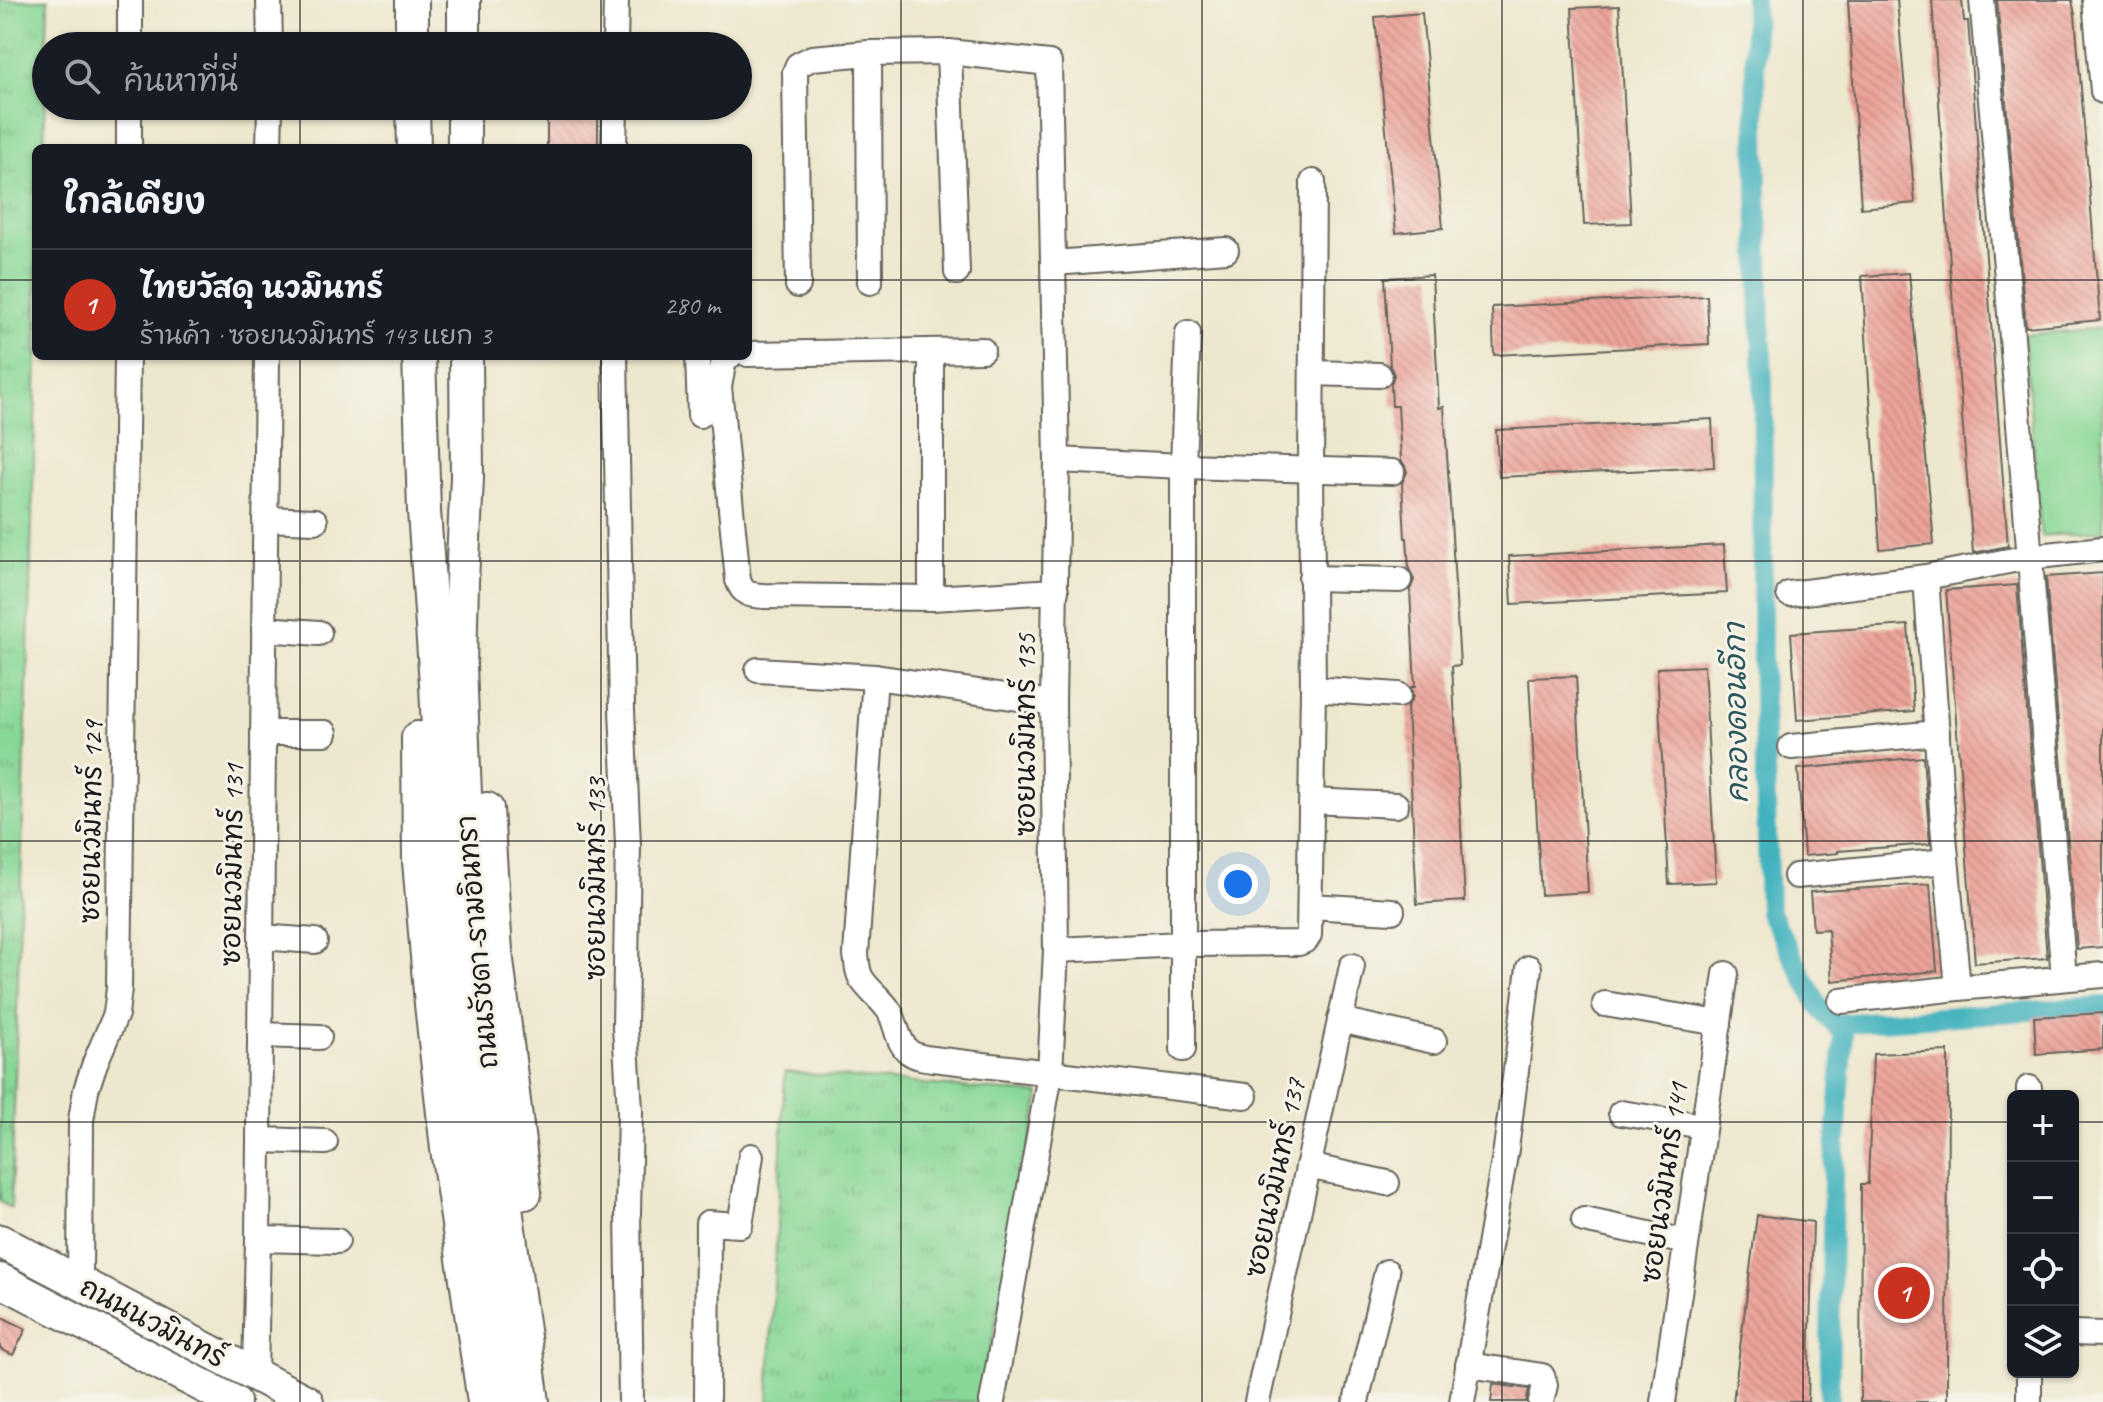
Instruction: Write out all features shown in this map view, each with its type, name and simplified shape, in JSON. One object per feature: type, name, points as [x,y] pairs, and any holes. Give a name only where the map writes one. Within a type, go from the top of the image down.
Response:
[{"type":"main road","points":[[412,0],[412,32]]},
{"type":"main road","points":[[464,0],[464,32]]},
{"type":"main road","points":[[413,120],[414,144]]},
{"type":"main road","points":[[464,120],[464,144]]},
{"type":"main road","name":"ถนนรัชดา-รามอินทรา","points":[[419,360],[424,511],[444,869],[533,1402]]},
{"type":"main road","name":"ถนนรัชดา-รามอินทรา","points":[[466,360],[467,478],[460,666],[468,873],[464,1101],[508,1402]]},
{"type":"main road","name":"ถนนรัชดา-รามอินทรา","points":[[467,478],[481,651],[496,952],[550,1402]]},
{"type":"main road","name":"ถนนรัชดา-รามอินทรา","points":[[424,511],[417,688],[419,861],[447,1149],[484,1402]]},
{"type":"main road","name":"ถนนนวมินทร์","points":[[0,1241],[307,1402]]},
{"type":"main road","name":"ถนนนวมินทร์","points":[[0,1280],[234,1402]]},
{"type":"street","points":[[130,0],[130,32]]},
{"type":"street","points":[[269,0],[270,32]]},
{"type":"street","points":[[615,32],[616,0]]},
{"type":"street","points":[[1982,0],[2064,978]]},
{"type":"street","points":[[2095,0],[2103,91]]},
{"type":"street","points":[[798,285],[795,72],[798,65],[812,58],[869,53],[949,52],[957,272]]},
{"type":"street","name":"ซอยนวมินทร์ 135","points":[[949,52],[1049,63],[1057,460],[1053,703],[1056,950],[1050,1074],[992,1402]]},
{"type":"street","points":[[869,53],[870,282]]},
{"type":"street","points":[[129,120],[129,144]]},
{"type":"street","points":[[269,144],[270,120]]},
{"type":"street","points":[[614,144],[615,120]]},
{"type":"street","points":[[1056,950],[1299,943],[1309,935],[1313,689],[1313,182]]},
{"type":"street","points":[[1054,263],[1226,250]]},
{"type":"street","points":[[1183,1049],[1183,466],[1188,333]]},
{"type":"street","points":[[752,354],[982,350]]},
{"type":"street","points":[[931,352],[931,598]]},
{"type":"street","name":"ซอยนวมินทร์ 129","points":[[80,1284],[81,1120],[86,1090],[116,1014],[119,988],[127,360]]},
{"type":"street","name":"ซอยนวมินทร์ 131","points":[[255,1375],[267,360]]},
{"type":"street","name":"ซอยนวมินทร์ 133","points":[[615,360],[622,710],[628,845],[625,1027],[630,1110],[631,1402]]},
{"type":"street","points":[[698,360],[700,415]]},
{"type":"street","points":[[724,360],[719,387],[738,580],[741,589],[749,595],[931,598],[1056,591]]},
{"type":"street","points":[[1312,373],[1379,375]]},
{"type":"street","points":[[1057,460],[1392,472]]},
{"type":"street","points":[[265,519],[315,521]]},
{"type":"street","points":[[1789,594],[1926,577],[2029,557],[2103,549]]},
{"type":"street","points":[[1926,577],[1958,988]]},
{"type":"street","points":[[1311,578],[1399,580]]},
{"type":"street","points":[[264,629],[319,633]]},
{"type":"street","points":[[758,670],[875,677],[1053,703]]},
{"type":"street","points":[[875,677],[856,954],[858,972],[863,982],[892,1015],[905,1049],[912,1055],[933,1059],[1245,1096]]},
{"type":"street","points":[[1313,689],[1398,695]]},
{"type":"street","points":[[263,733],[325,733]]},
{"type":"street","points":[[1791,747],[1937,733]]},
{"type":"street","points":[[1312,801],[1396,805]]},
{"type":"street","points":[[1796,876],[1946,861]]},
{"type":"street","points":[[1310,906],[1392,911]]},
{"type":"street","points":[[261,937],[315,941]]},
{"type":"street","name":"ซอยนวมินทร์ 137","points":[[1257,1402],[1352,966]]},
{"type":"street","points":[[1462,1402],[1506,1149],[1529,968]]},
{"type":"street","name":"ซอยนวมินทร์ 141","points":[[1663,1402],[1726,974]]},
{"type":"street","points":[[1841,1001],[2103,975]]},
{"type":"street","points":[[1605,1004],[1719,1023]]},
{"type":"street","points":[[1340,1020],[1434,1041]]},
{"type":"street","points":[[260,1035],[319,1037]]},
{"type":"street","points":[[1621,1113],[1703,1126]]},
{"type":"street","points":[[259,1140],[325,1142]]},
{"type":"street","points":[[707,1402],[708,1223],[740,1225],[751,1156]]},
{"type":"street","points":[[1308,1166],[1387,1183]]},
{"type":"street","points":[[1584,1220],[1686,1242]]},
{"type":"street","points":[[258,1239],[337,1241]]},
{"type":"street","points":[[1356,1402],[1387,1272]]},
{"type":"street","points":[[2079,1333],[2103,1334]]},
{"type":"street","points":[[1468,1365],[1542,1376],[1545,1385],[1541,1402]]},
{"type":"street","points":[[2029,1378],[2029,1402]]},
{"type":"green space","points":[[0,0],[48,0],[47,32],[32,32],[32,120],[45,120],[44,144],[32,144],[32,360],[37,360],[11,1208],[0,1202]]},
{"type":"green space","points":[[2103,328],[2103,531],[2041,536],[2024,335]]},
{"type":"green space","points":[[785,1072],[1040,1094],[980,1402],[768,1402]]},
{"type":"building","points":[[1848,0],[1897,0],[1915,203],[1861,208]]},
{"type":"building","points":[[1932,0],[1962,0],[1964,21],[1968,21],[2008,546],[1973,553],[1951,279]]},
{"type":"building","points":[[1997,0],[2072,0],[2100,320],[2026,327]]},
{"type":"building","points":[[1619,6],[1631,223],[1584,225],[1572,8]]},
{"type":"building","points":[[1422,13],[1443,228],[1396,233],[1375,17]]},
{"type":"building","points":[[547,120],[598,120],[598,144],[547,144]]},
{"type":"building","points":[[1909,273],[1934,544],[1880,549],[1862,276]]},
{"type":"building","points":[[1432,275],[1439,408],[1444,407],[1460,665],[1452,666],[1465,901],[1417,904],[1407,707],[1413,697],[1411,687],[1415,687],[1410,590],[1414,580],[1409,569],[1405,538],[1402,483],[1407,472],[1401,460],[1398,406],[1392,406],[1391,384],[1394,375],[1390,366],[1385,278]]},
{"type":"building","points":[[1707,296],[1709,344],[1494,355],[1492,307]]},
{"type":"building","points":[[1712,419],[1714,467],[1499,477],[1496,430]]},
{"type":"building","points":[[1724,545],[1727,593],[1512,604],[1509,556]]},
{"type":"building","points":[[2103,573],[2103,947],[2077,949],[2046,577]]},
{"type":"building","points":[[2017,585],[2047,958],[1975,963],[1946,590]]},
{"type":"building","points":[[1908,625],[1914,711],[1797,720],[1791,633]]},
{"type":"building","points":[[1704,666],[1716,882],[1669,884],[1657,668]]},
{"type":"building","points":[[1576,676],[1588,892],[1541,895],[1529,678]]},
{"type":"building","points":[[1923,757],[1930,844],[1804,856],[1798,769]]},
{"type":"building","points":[[1930,884],[1937,971],[1832,981],[1828,929],[1813,930],[1810,892]]},
{"type":"building","points":[[2103,1013],[2103,1049],[2036,1054],[2034,1017]]},
{"type":"building","points":[[1948,1051],[1947,1402],[1860,1402],[1861,1184],[1868,1184],[1873,1054]]},
{"type":"building","points":[[1757,1215],[1813,1222],[1808,1402],[1733,1402]]},
{"type":"building","points":[[0,1316],[26,1329],[13,1355],[0,1349]]},
{"type":"building","points":[[1493,1384],[1529,1389],[1526,1402],[1491,1402]]},
{"type":"waterway","name":"คลองดอนอีกา","points":[[1754,0],[1763,385],[1762,660],[1769,911],[1819,1007],[1844,1034],[1833,1179],[1829,1402]]},
{"type":"waterway","points":[[1835,1024],[2103,1006]]},
{"type":"place","name":"ไทยวัสดุ นวมินทร์","points":[[1904,1293]]}]
